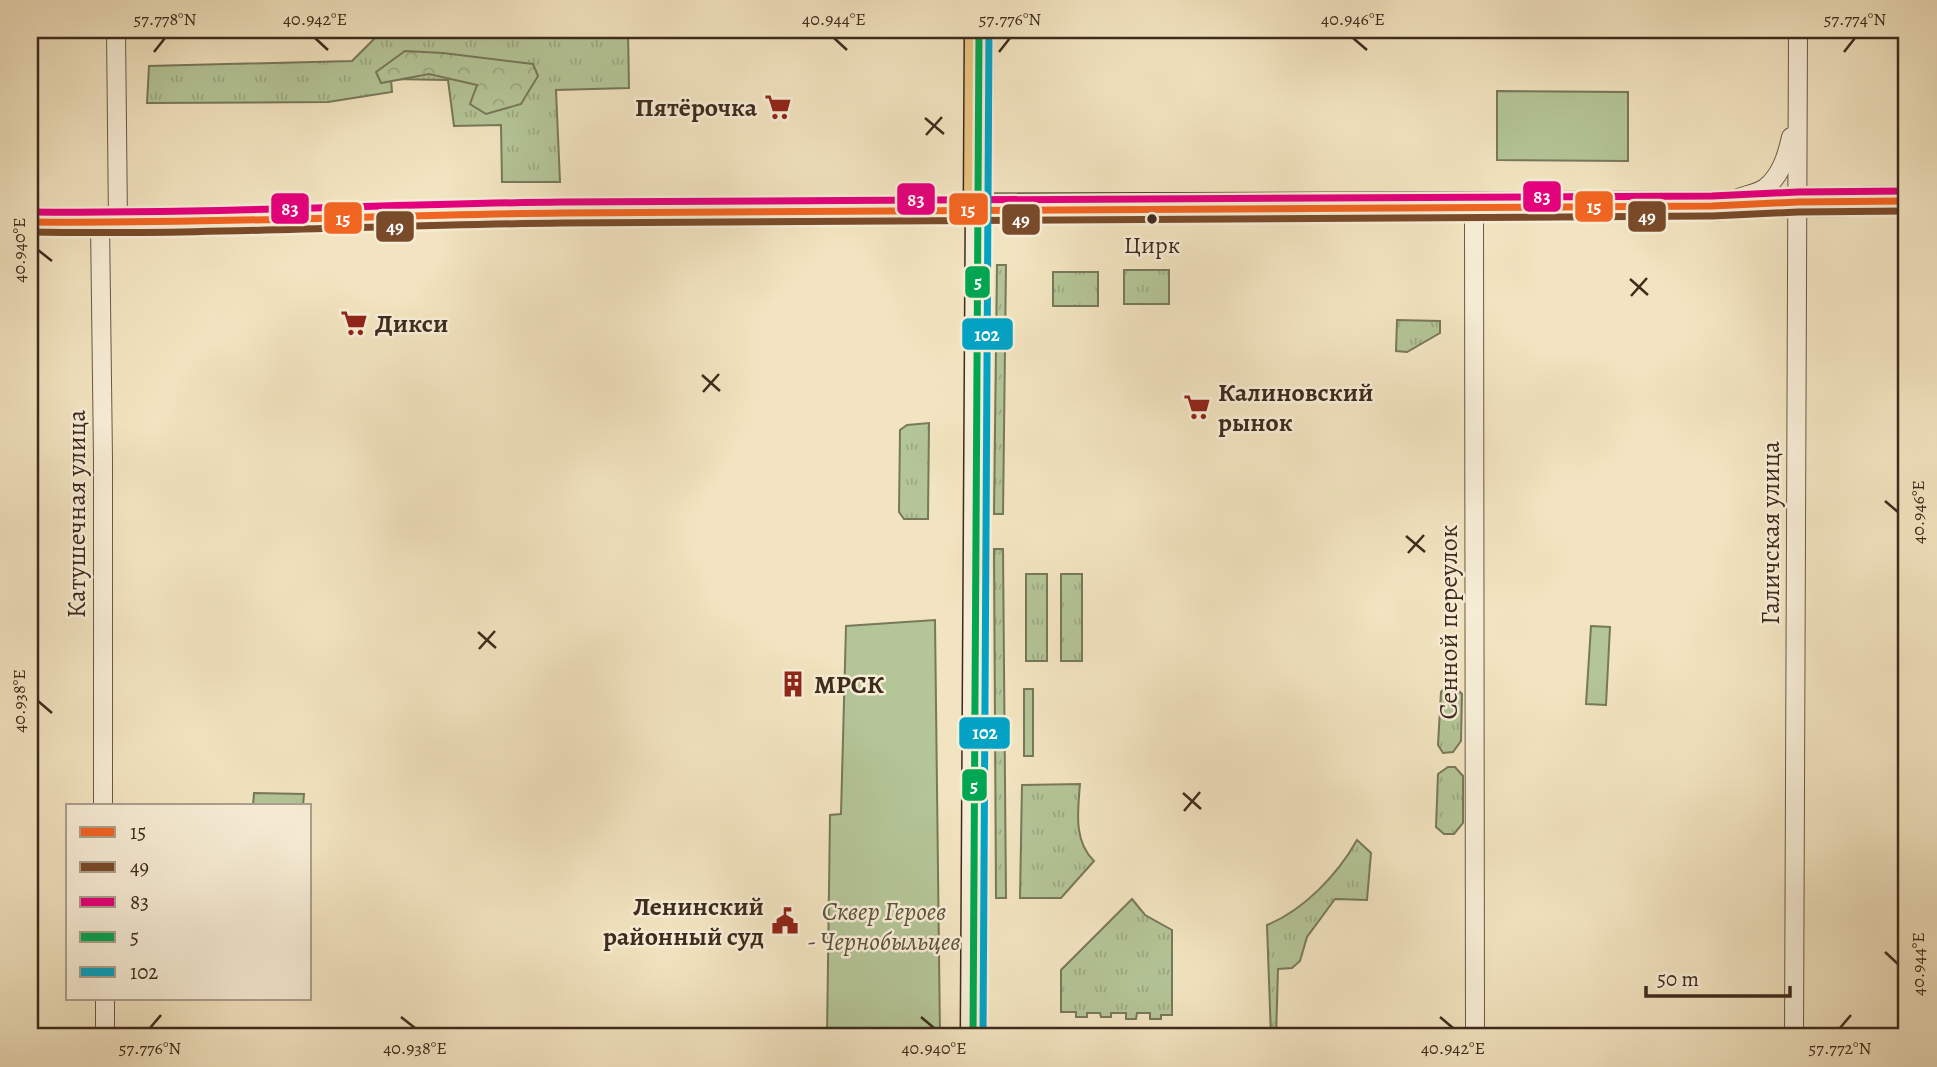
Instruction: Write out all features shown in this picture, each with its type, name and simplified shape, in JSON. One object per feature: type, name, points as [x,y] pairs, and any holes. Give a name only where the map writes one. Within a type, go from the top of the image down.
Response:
[{"type":"main road","points":[[974,1037],[979,30]]},
{"type":"main road","points":[[30,222],[109,223],[528,213],[978,208],[1712,206],[1907,201]]},
{"type":"street","name":"Катушечная улица","points":[[103,804],[103,446],[116,30]]},
{"type":"street","name":"Галичская улица","points":[[1794,1037],[1798,30]]},
{"type":"street","points":[[1712,206],[1764,189],[1776,176],[1787,154],[1797,106]]},
{"type":"street","name":"Сенной переулок","points":[[1474,206],[1475,1037]]},
{"type":"street","points":[[105,1000],[105,1037]]},
{"type":"green space","points":[[383,30],[628,30],[629,88],[556,90],[560,182],[502,182],[501,125],[454,126],[448,80],[391,79],[392,92],[328,102],[147,103],[149,66],[352,61]]},
{"type":"green space","points":[[405,51],[533,64],[538,76],[521,104],[486,114],[470,104],[477,85],[429,74],[381,83],[376,72]]},
{"type":"green space","points":[[1497,91],[1628,92],[1628,161],[1497,160]]},
{"type":"green space","points":[[997,265],[1006,265],[1003,514],[994,514]]},
{"type":"green space","points":[[1124,270],[1169,270],[1169,304],[1124,304]]},
{"type":"green space","points":[[1053,272],[1098,272],[1098,306],[1053,306]]},
{"type":"green space","points":[[1397,320],[1440,321],[1440,333],[1407,352],[1396,351]]},
{"type":"green space","points":[[929,423],[928,519],[904,519],[899,512],[900,430],[907,425]]},
{"type":"green space","points":[[994,549],[1003,549],[1006,898],[996,898]]},
{"type":"green space","points":[[1026,574],[1047,574],[1047,661],[1026,661]]},
{"type":"green space","points":[[1061,574],[1082,574],[1082,661],[1061,661]]},
{"type":"green space","name":"Сквер Героев - Чернобыльцев","points":[[935,620],[940,1037],[827,1037],[830,815],[841,814],[846,626]]},
{"type":"green space","points":[[1591,626],[1610,627],[1606,705],[1586,704]]},
{"type":"green space","points":[[1447,685],[1453,685],[1462,694],[1461,741],[1453,752],[1443,753],[1438,745],[1441,692]]},
{"type":"green space","points":[[1024,689],[1033,689],[1033,756],[1024,756]]},
{"type":"green space","points":[[1448,767],[1455,767],[1463,776],[1463,823],[1454,834],[1444,834],[1436,827],[1438,774]]},
{"type":"green space","points":[[1080,784],[1078,825],[1087,853],[1094,861],[1061,898],[1020,898],[1022,785]]},
{"type":"green space","points":[[254,793],[304,794],[303,804],[253,804]]},
{"type":"green space","points":[[1357,840],[1371,853],[1367,900],[1335,899],[1307,937],[1300,961],[1292,968],[1278,969],[1276,1037],[1271,1037],[1267,925],[1294,910],[1319,890],[1340,866]]},
{"type":"green space","points":[[1132,899],[1145,915],[1172,930],[1172,1015],[1150,1019],[1150,1013],[1137,1013],[1136,1019],[1126,1019],[1126,1013],[1111,1013],[1111,1017],[1101,1017],[1100,1013],[1087,1013],[1087,1017],[1076,1017],[1076,1012],[1061,1012],[1061,970]]},
{"type":"transit line","name":"5","points":[[973,1037],[979,30]]},
{"type":"transit line","name":"102","points":[[983,1037],[989,30]]},
{"type":"transit line","name":"83","points":[[30,212],[163,212],[562,202],[1712,196],[1907,191]]},
{"type":"transit line","name":"15","points":[[30,222],[163,222],[706,211],[1712,206],[1907,201]]},
{"type":"transit line","name":"49","points":[[30,232],[163,232],[562,223],[1712,216],[1907,211]]},
{"type":"place","name":"Пятёрочка","points":[[778,107]]},
{"type":"place","name":"Цирк","points":[[1152,219]]},
{"type":"place","name":"Дикси","points":[[354,323]]},
{"type":"place","name":"Калиновский рынок","points":[[1197,407]]},
{"type":"place","name":"МРСК","points":[[793,684]]},
{"type":"place","name":"Ленинский районный суд","points":[[785,921]]}]
